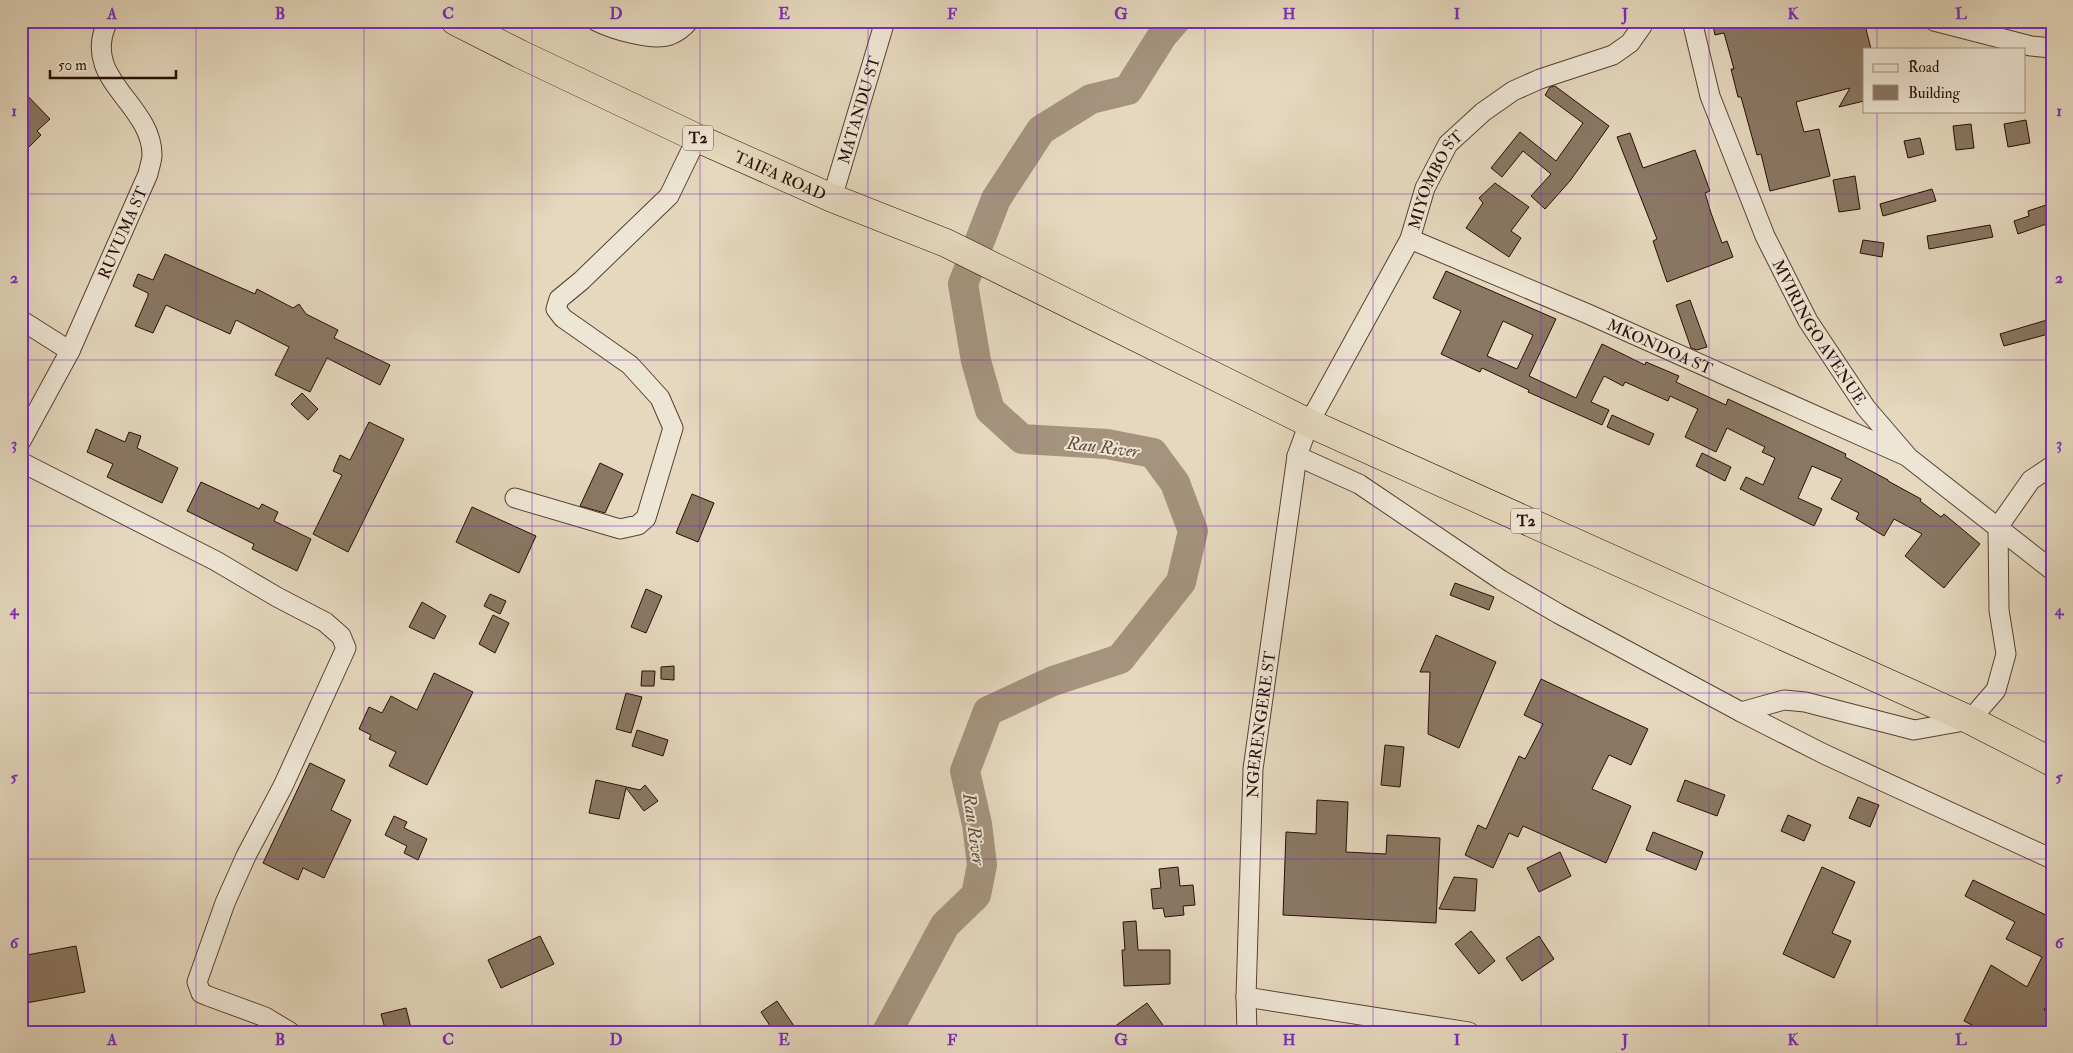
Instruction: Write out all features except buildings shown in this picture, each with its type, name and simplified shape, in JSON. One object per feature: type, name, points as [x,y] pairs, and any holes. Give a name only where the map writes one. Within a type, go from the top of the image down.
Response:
[{"type":"highway","name":"TAIFA ROAD","points":[[455,21],[697,138],[832,198],[946,242],[1309,423]]},
{"type":"highway","name":"T2","points":[[1309,423],[1970,720],[2052,762]]},
{"type":"street","name":"RUVUMA ST","points":[[21,441],[70,351],[148,174],[152,155],[148,136],[140,120],[111,80],[103,63],[100,49],[102,34],[108,21]]},
{"type":"street","points":[[596,21],[611,28],[651,36],[669,36],[683,28],[690,21]]},
{"type":"street","name":"MATANDU ST","points":[[832,198],[884,21]]},
{"type":"street","name":"MIYOMBO ST","points":[[1309,423],[1410,239],[1425,188],[1448,144],[1483,112],[1513,90],[1618,51],[1630,44],[1642,26],[1643,21]]},
{"type":"street","name":"MVIRINGO AVENUE","points":[[1692,21],[1710,96],[1764,236],[1808,321],[1866,408],[1909,458],[2052,570]]},
{"type":"street","points":[[1934,21],[2031,46],[2052,48]]},
{"type":"street","points":[[515,498],[620,529],[638,525],[646,518],[673,428],[660,398],[630,365],[563,318],[556,309],[559,299],[581,281],[669,196],[697,138]]},
{"type":"street","name":"MKONDOA ST","points":[[1410,239],[1588,314],[1909,458]]},
{"type":"street","points":[[21,320],[70,351]]},
{"type":"street","name":"NGERENGERE ST","points":[[1247,1032],[1246,997],[1253,769],[1297,456],[1309,423]]},
{"type":"street","points":[[1297,456],[1359,484],[1501,580],[1559,614],[1740,712],[1824,754],[2052,859]]},
{"type":"street","points":[[21,462],[216,561],[277,597],[325,622],[341,636],[346,648],[283,786],[246,856],[225,903],[197,982],[201,992],[208,996],[265,1017],[290,1032]]},
{"type":"street","points":[[1740,712],[1784,700],[1804,702],[1914,730],[1970,720],[1996,690],[2006,654],[1999,610],[1998,527],[2031,480],[2052,466]]},
{"type":"street","points":[[1246,997],[1469,1032]]},
{"type":"waterway","name":"Rau River","points":[[887,1032],[945,925],[976,895],[982,865],[977,824],[965,771],[988,711],[1053,681],[1120,659],[1181,582],[1193,531],[1175,483],[1153,453],[1107,444],[1022,439],[990,410],[976,361],[963,284],[996,199],[1041,130],[1091,99],[1128,90],[1162,36],[1175,21]]}]
